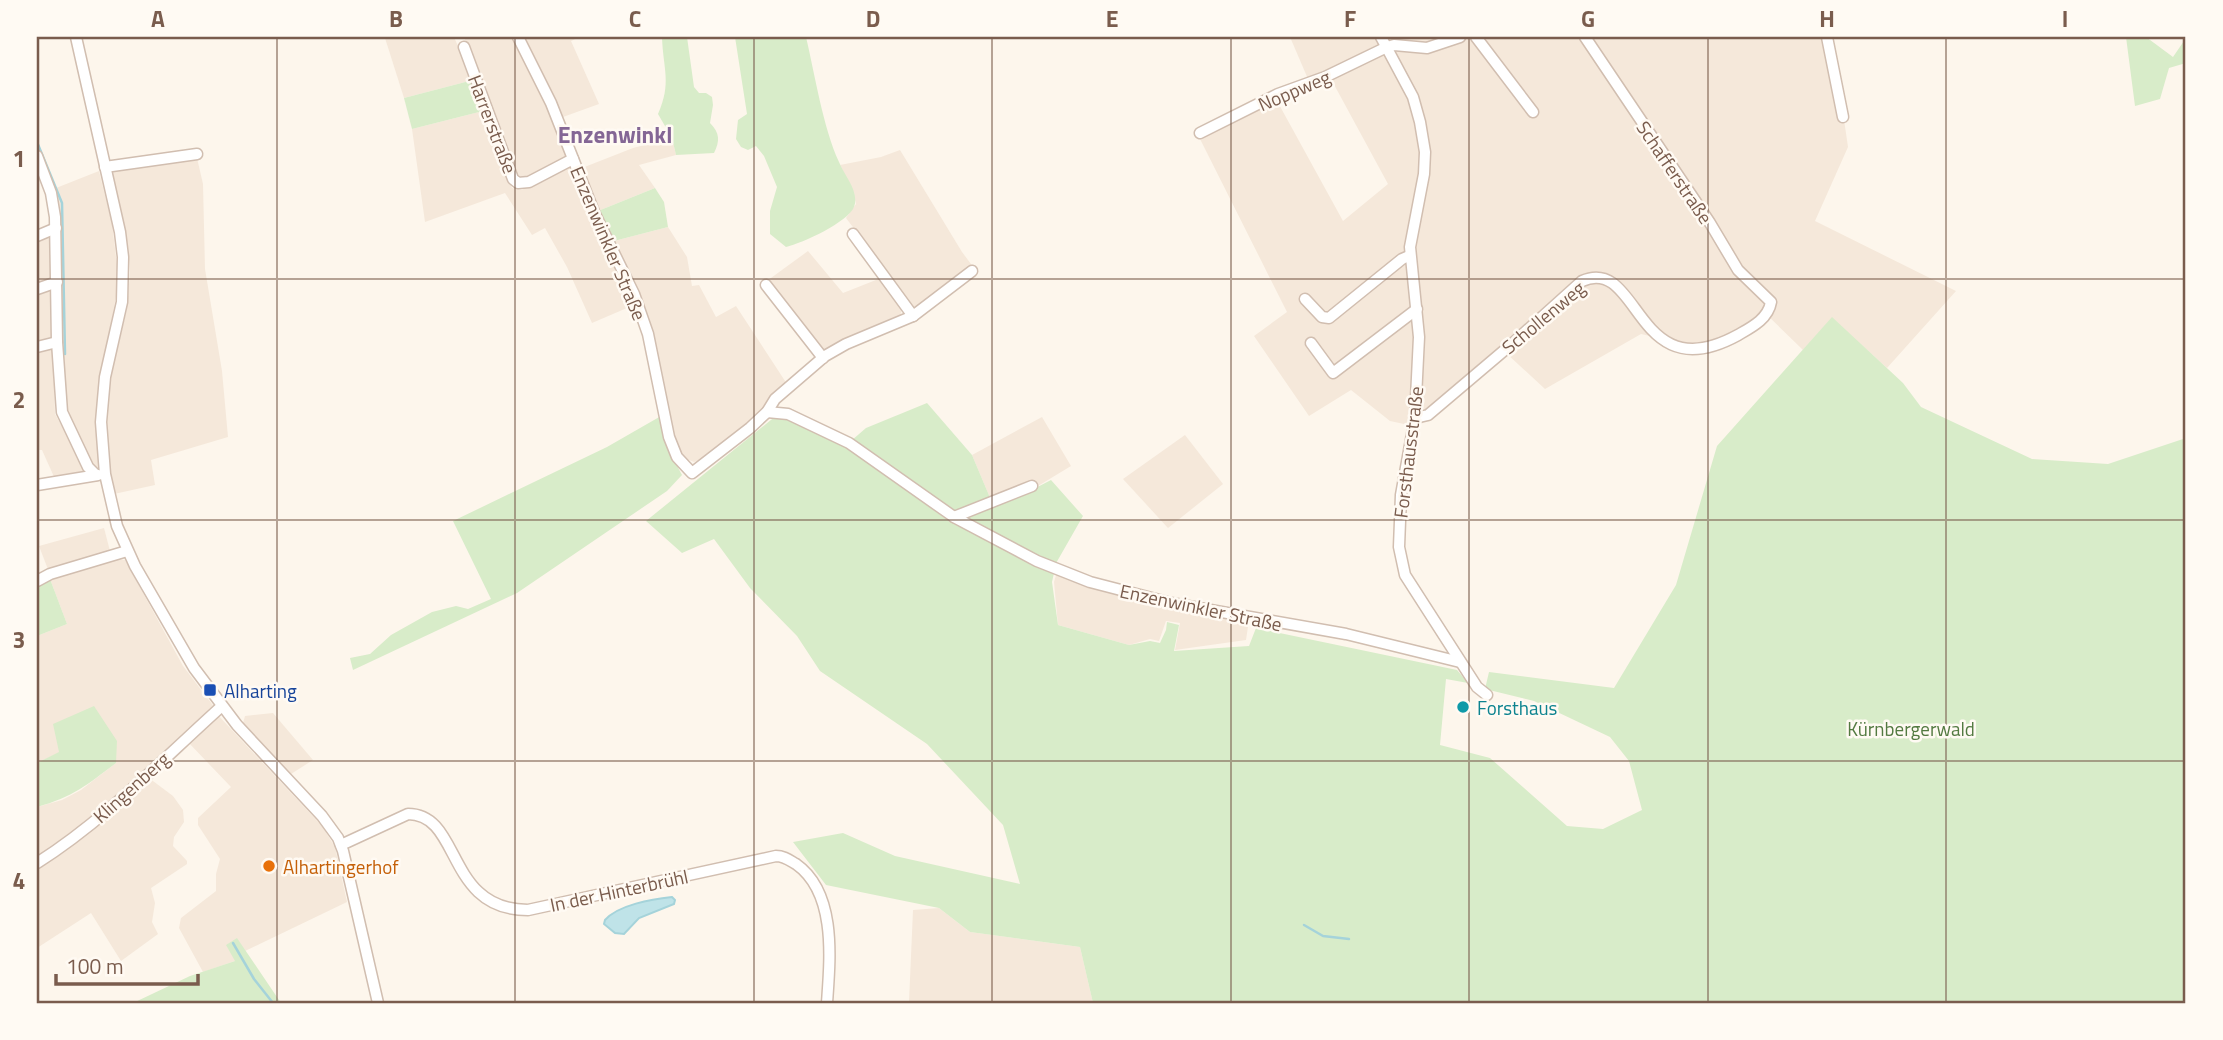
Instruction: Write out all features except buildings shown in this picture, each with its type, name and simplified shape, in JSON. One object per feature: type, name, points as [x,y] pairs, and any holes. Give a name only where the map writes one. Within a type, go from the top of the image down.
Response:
[{"type":"street","points":[[76,37],[120,232],[124,271],[122,303],[108,363],[102,406],[101,474],[114,516],[127,551],[194,668],[237,724],[322,816],[341,845],[378,1003]]},
{"type":"street","name":"Enzenwinkler Straße","points":[[518,37],[551,103],[594,212],[634,294],[648,334],[669,437],[677,457],[692,473],[767,412],[788,414],[849,443],[954,517],[1037,561],[1090,582],[1130,594],[1346,634],[1460,662]]},
{"type":"street","name":"Forsthausstraße","points":[[1381,37],[1413,97],[1424,152],[1424,174],[1409,256],[1418,309],[1419,337],[1415,418],[1401,495],[1399,547],[1405,575],[1477,687],[1487,695]]},
{"type":"street","points":[[1387,47],[1435,47],[1460,37]]},
{"type":"street","points":[[1476,37],[1533,112]]},
{"type":"street","name":"Schafferstraße","points":[[1585,37],[1710,223],[1738,270],[1771,303]]},
{"type":"street","points":[[1827,37],[1843,117]]},
{"type":"street","name":"Harrerstraße","points":[[464,47],[513,179],[518,183],[529,182],[573,159]]},
{"type":"street","name":"Noppweg","points":[[1200,133],[1278,94],[1325,77],[1387,47]]},
{"type":"street","points":[[105,167],[197,154]]},
{"type":"street","points":[[37,156],[51,193],[56,228],[57,342],[63,419],[88,467],[101,474]]},
{"type":"street","points":[[37,236],[56,228]]},
{"type":"street","points":[[853,234],[913,316]]},
{"type":"street","points":[[1305,299],[1322,317],[1329,318],[1409,256]]},
{"type":"street","points":[[767,412],[775,399],[823,358],[846,344],[913,316],[972,271]]},
{"type":"street","name":"Schollenweg","points":[[1415,418],[1428,415],[1582,281],[1589,278],[1605,278],[1615,284],[1650,329],[1668,343],[1687,350],[1709,347],[1739,334],[1767,314],[1771,303]]},
{"type":"street","points":[[37,289],[57,282]]},
{"type":"street","points":[[766,285],[823,358]]},
{"type":"street","points":[[1311,343],[1334,373],[1418,309]]},
{"type":"street","points":[[37,347],[57,342]]},
{"type":"street","points":[[37,485],[101,474]]},
{"type":"street","points":[[954,517],[1032,486]]},
{"type":"street","points":[[37,581],[50,574],[127,551]]},
{"type":"street","name":"Klingenberg","points":[[37,863],[102,814],[222,706]]},
{"type":"street","name":"In der Hinterbrühl","points":[[341,845],[408,814],[427,818],[441,832],[469,883],[485,899],[499,907],[512,910],[527,910],[782,856],[803,870],[819,891],[829,937],[827,1003]]},
{"type":"shaded area","points":[[454,37],[473,80],[404,98],[385,38]]},
{"type":"shaded area","points":[[464,37],[514,37],[548,105],[567,157],[527,177],[518,177]]},
{"type":"shaded area","points":[[523,37],[580,37],[571,41],[599,104],[563,117]]},
{"type":"shaded area","points":[[1290,37],[1832,37],[1848,147],[1815,221],[1956,291],[1887,368],[1832,318],[1803,350],[1763,311],[1744,326],[1717,339],[1689,345],[1641,334],[1545,389],[1506,353],[1418,427],[1390,421],[1351,390],[1309,416],[1254,336],[1287,312],[1199,137],[1276,99],[1343,221],[1388,184],[1331,79],[1308,79]]},
{"type":"shaded area","points":[[483,111],[512,188],[522,190],[564,168],[571,168],[634,305],[592,323],[567,267],[545,228],[532,235],[505,193],[425,222],[412,129]]},
{"type":"shaded area","points":[[672,138],[676,155],[639,165],[655,188],[598,211],[582,168],[633,148]]},
{"type":"shaded area","points":[[900,150],[974,268],[916,310],[846,218],[856,204],[854,193],[840,165],[881,157]]},
{"type":"shaded area","points":[[197,158],[203,184],[205,269],[222,371],[228,437],[151,460],[155,485],[114,494],[108,455],[107,413],[111,376],[127,309],[130,272],[128,246],[111,173],[117,167]]},
{"type":"shaded area","points":[[99,171],[112,224],[119,281],[97,396],[99,466],[96,470],[67,420],[51,190]]},
{"type":"shaded area","points":[[668,227],[687,257],[692,286],[699,285],[716,317],[736,306],[787,384],[744,427],[702,459],[694,462],[681,457],[673,435],[651,324],[643,310],[642,298],[614,241]]},
{"type":"shaded area","points":[[52,234],[53,279],[37,285],[37,240]]},
{"type":"shaded area","points":[[808,251],[843,293],[881,278],[902,308],[900,317],[817,359],[801,333],[760,286]]},
{"type":"shaded area","points":[[53,286],[54,338],[37,342],[37,291]]},
{"type":"shaded area","points":[[48,347],[53,351],[55,414],[88,473],[55,479],[42,450],[37,450],[37,350]]},
{"type":"shaded area","points":[[1042,417],[1071,466],[1038,486],[1035,482],[991,500],[972,455]]},
{"type":"shaded area","points":[[1185,435],[1223,484],[1168,528],[1123,479]]},
{"type":"shaded area","points":[[104,528],[110,551],[49,572],[39,546]]},
{"type":"shaded area","points":[[115,559],[125,560],[183,666],[215,708],[78,830],[37,857],[37,807],[62,800],[81,790],[116,763],[116,741],[59,753],[37,763],[37,636],[67,624],[50,579]]},
{"type":"shaded area","points":[[1057,572],[1249,620],[1246,640],[1175,650],[1180,623],[1166,621],[1159,641],[1150,639],[1129,645],[1058,625],[1054,582]]},
{"type":"shaded area","points":[[216,713],[322,826],[335,847],[347,902],[245,951],[237,939],[235,961],[203,972],[179,928],[181,918],[216,891],[216,874],[220,859],[198,825],[198,818],[231,787],[187,741]]},
{"type":"shaded area","points":[[273,713],[313,760],[291,774],[243,723],[245,716]]},
{"type":"shaded area","points":[[149,778],[173,796],[183,810],[184,822],[174,837],[173,846],[187,861],[187,864],[151,888],[155,903],[152,922],[158,934],[121,961],[91,913],[37,948],[37,871],[113,813]]},
{"type":"shaded area","points":[[939,908],[970,932],[1080,947],[1093,1003],[897,1003],[909,1002],[913,910]]},
{"type":"green space","points":[[662,37],[687,37],[694,87],[699,93],[712,97],[710,123],[718,137],[714,153],[676,155],[672,138],[658,114],[666,84]]},
{"type":"green space","points":[[735,37],[806,37],[828,133],[855,195],[854,207],[843,219],[813,237],[786,247],[770,234],[770,211],[777,187],[764,156],[756,146],[748,150],[741,147],[736,139],[738,120],[747,114]]},
{"type":"green space","points":[[2126,37],[2146,37],[2173,57],[2186,38],[2186,63],[2169,68],[2160,99],[2135,106]]},
{"type":"green space","points":[[473,80],[483,111],[412,129],[404,98]]},
{"type":"green space","points":[[655,188],[664,202],[668,227],[614,241],[598,211]]},
{"type":"green space","name":"Kürnbergerwald","points":[[1832,317],[1903,383],[1921,407],[2032,459],[2108,464],[2186,438],[2186,1003],[1093,1003],[1080,947],[970,932],[939,908],[826,885],[793,842],[843,833],[895,856],[1020,884],[1003,825],[927,744],[820,671],[797,636],[750,588],[714,539],[682,553],[646,521],[777,415],[848,448],[950,522],[1054,573],[1052,582],[1058,625],[1129,645],[1150,641],[1160,643],[1167,622],[1179,625],[1174,651],[1249,646],[1256,628],[1457,670],[1468,683],[1446,679],[1440,745],[1490,758],[1567,826],[1603,829],[1642,810],[1629,761],[1610,737],[1534,701],[1485,689],[1489,672],[1614,688],[1676,585],[1717,446]]},
{"type":"green space","points":[[927,403],[972,455],[991,500],[954,515],[851,441],[866,428]]},
{"type":"green space","points":[[661,416],[669,451],[682,475],[667,491],[517,593],[353,670],[350,658],[370,654],[391,635],[432,612],[456,606],[468,609],[491,599],[453,521],[607,447]]},
{"type":"green space","points":[[1051,480],[1083,516],[1055,565],[963,518],[1024,494]]},
{"type":"green space","points":[[50,579],[67,624],[37,636],[37,586]]},
{"type":"green space","points":[[94,706],[117,741],[116,763],[79,790],[37,807],[37,763],[59,752],[53,724]]},
{"type":"green space","points":[[237,938],[281,1003],[133,1003],[190,976],[235,961],[226,945]]},
{"type":"water","points":[[672,897],[674,904],[639,918],[624,934],[615,933],[604,924],[605,920],[618,910],[645,901]]},
{"type":"waterway","points":[[37,142],[62,203],[65,354]]},
{"type":"waterway","points":[[1304,925],[1323,936],[1349,939]]},
{"type":"waterway","points":[[233,943],[254,979],[273,1003]]},
{"type":"place","name":"Alharting","points":[[210,690]]},
{"type":"place","name":"Forsthaus","points":[[1463,707]]},
{"type":"place","name":"Alhartingerhof","points":[[269,866]]},
{"type":"district","name":"Enzenwinkl","points":[[615,134]]}]
